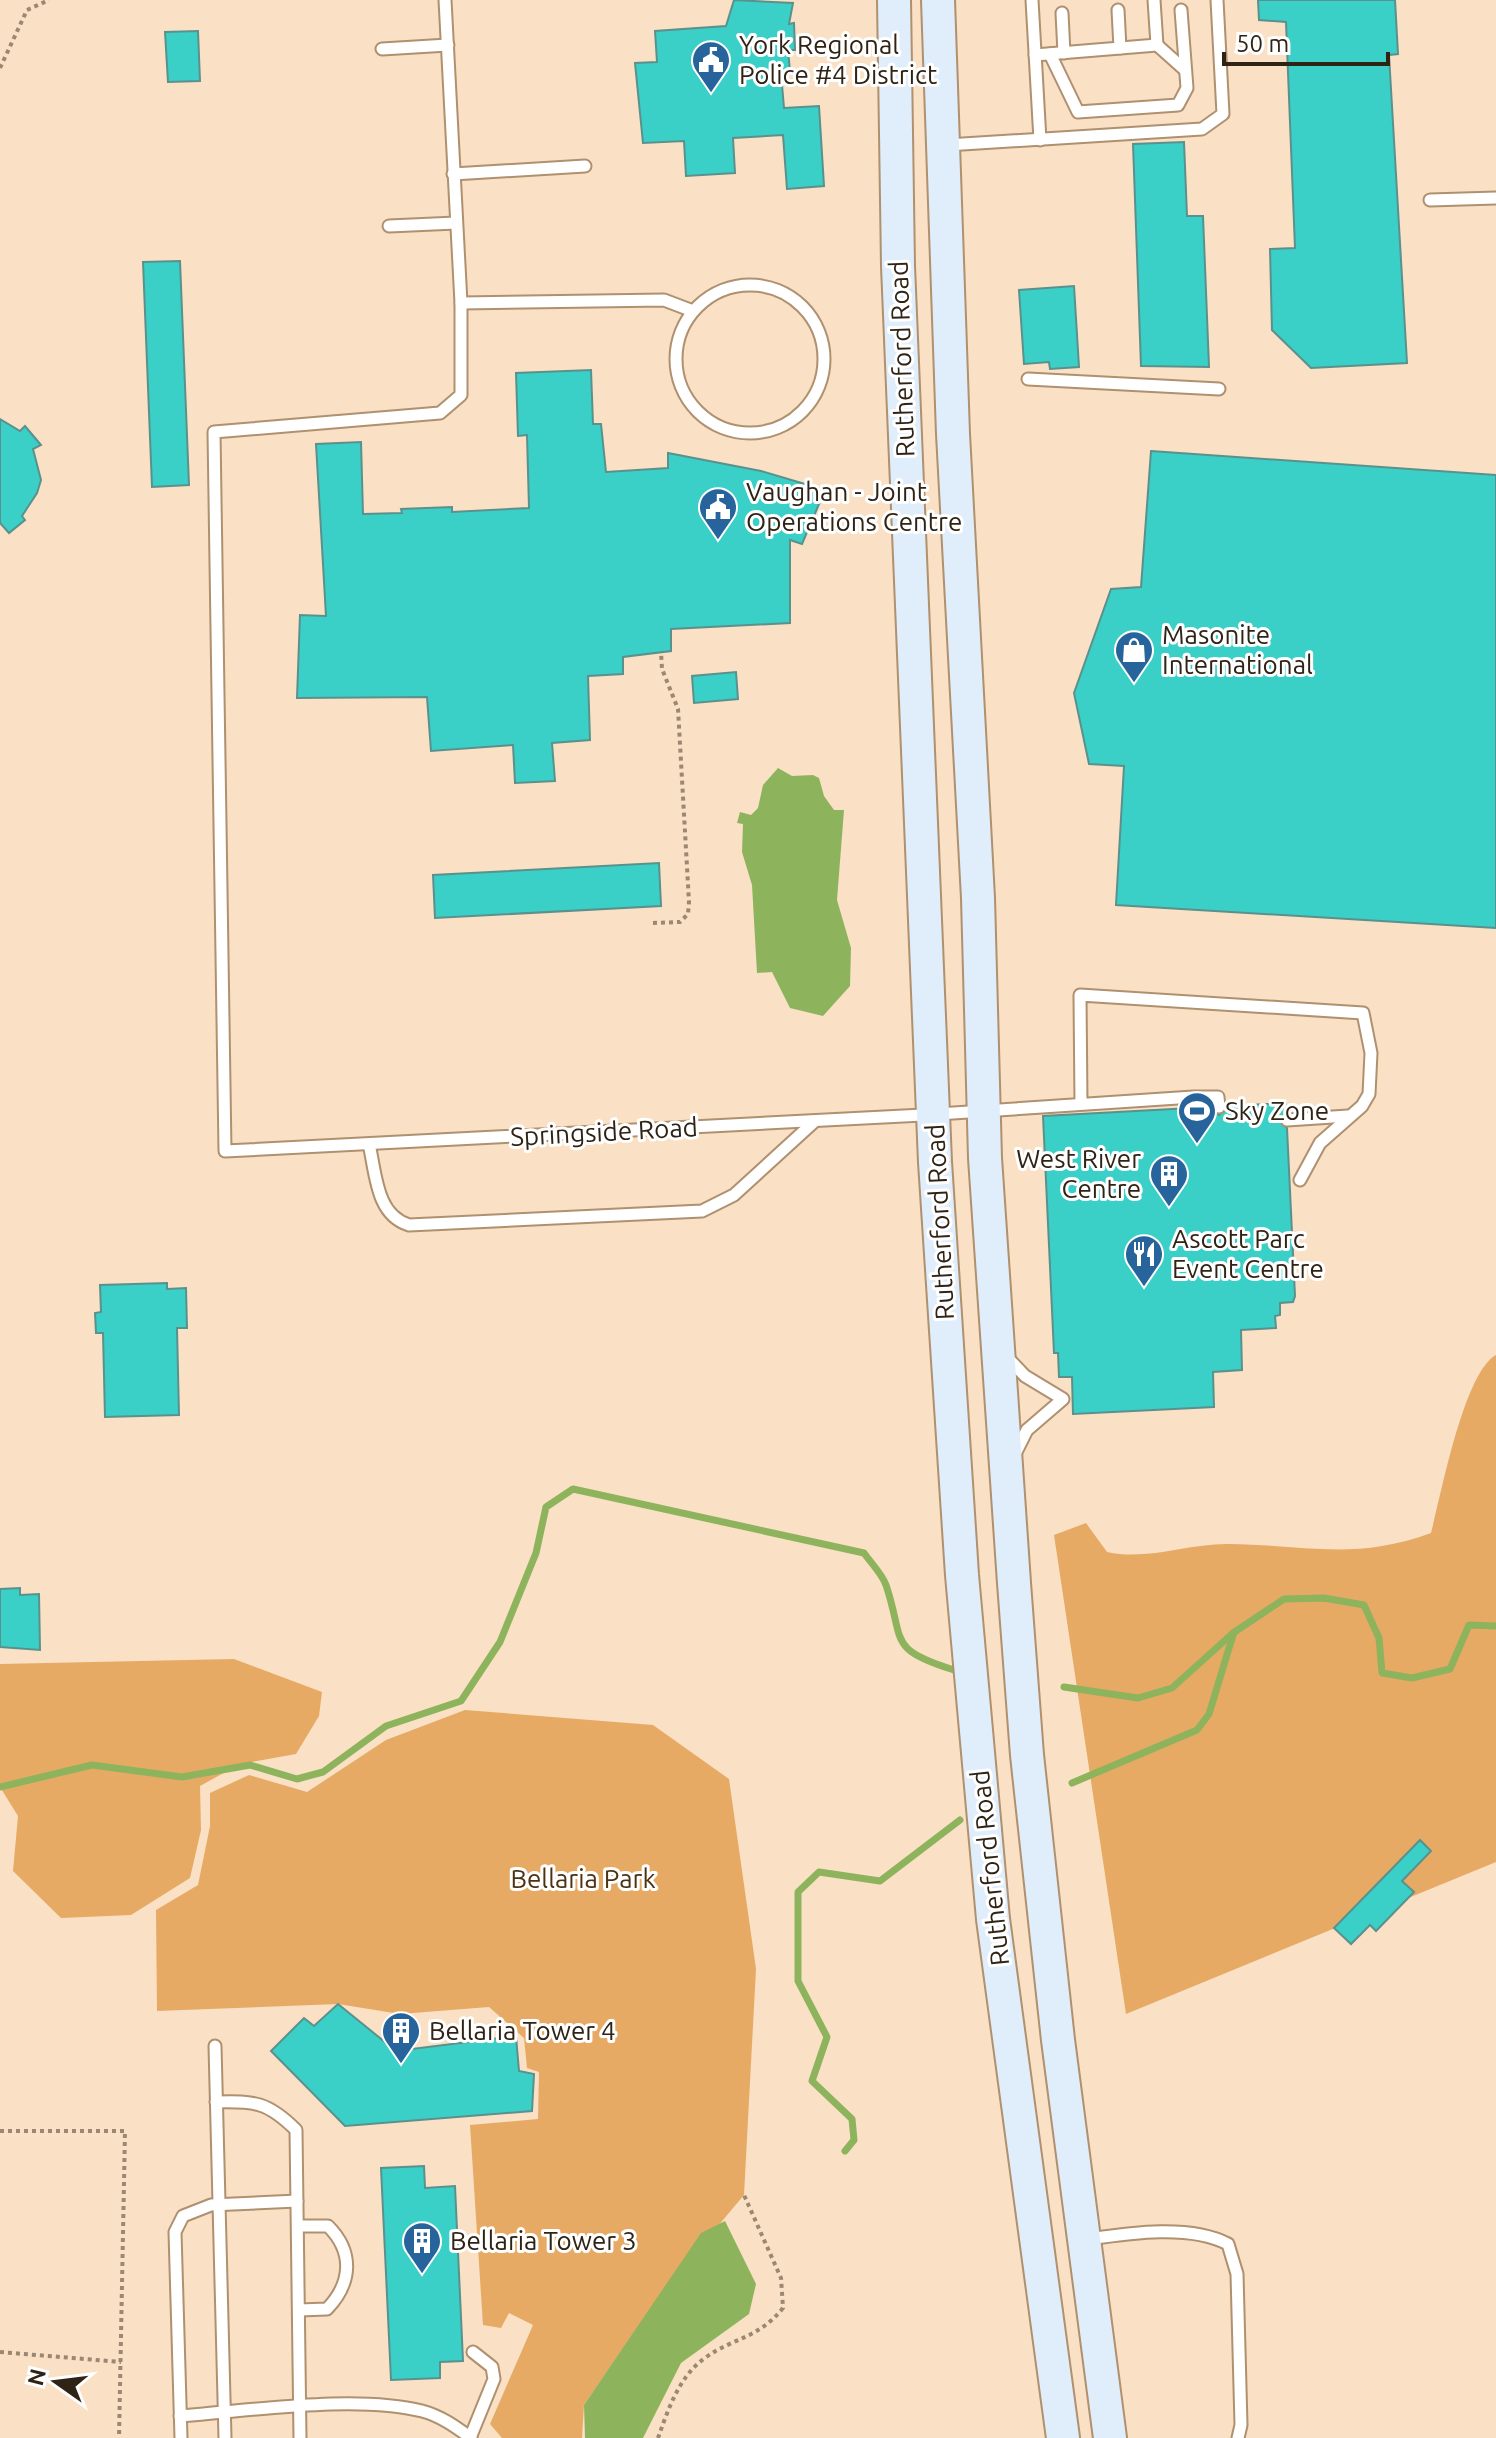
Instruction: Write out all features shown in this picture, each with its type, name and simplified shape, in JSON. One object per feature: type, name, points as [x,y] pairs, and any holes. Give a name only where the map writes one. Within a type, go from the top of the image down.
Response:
[{"type":"main road","name":"Rutherford Road","points":[[894,0],[898,266],[934,1114],[962,1575],[993,1919],[1063,2438]]},
{"type":"main road","name":"Rutherford Road","points":[[938,0],[953,434],[978,898],[984,1112],[998,1347],[1027,1755],[1110,2438]]},
{"type":"lane","points":[[445,0],[461,303],[664,300],[693,311]]},
{"type":"lane","points":[[1032,0],[1040,140]]},
{"type":"lane","points":[[1154,0],[1157,45],[1185,70]]},
{"type":"lane","points":[[944,145],[1202,129],[1223,114],[1217,0]]},
{"type":"lane","points":[[1118,10],[1120,48]]},
{"type":"lane","points":[[1050,54],[1078,112],[1178,105],[1187,88],[1181,10]]},
{"type":"lane","points":[[1062,13],[1064,53]]},
{"type":"lane","points":[[382,49],[448,45]]},
{"type":"lane","points":[[1035,55],[1157,45]]},
{"type":"lane","points":[[453,174],[585,166]]},
{"type":"lane","points":[[1430,200],[1496,198]]},
{"type":"lane","points":[[389,226],[456,223]]},
{"type":"lane","points":[[761,285],[785,293],[805,309],[819,330],[824,355],[821,380],[811,403],[794,420],[772,430],[749,434],[725,430],[704,418],[688,401],[678,379],[675,355],[681,332],[693,311],[712,295],[736,286],[761,285]]},
{"type":"lane","name":"Springside Road","points":[[461,303],[461,395],[440,413],[214,432],[225,1151],[984,1112],[1081,1103],[1218,1097],[1219,1107]]},
{"type":"lane","points":[[1028,379],[1219,389]]},
{"type":"lane","points":[[1081,1103],[1080,995],[1363,1013],[1372,1078],[1369,1094],[1320,1143],[1300,1180]]},
{"type":"lane","points":[[1287,1120],[1348,1116]]},
{"type":"lane","points":[[369,1144],[385,1210],[396,1221],[409,1225],[687,1212],[702,1211],[734,1195],[815,1121]]},
{"type":"lane","points":[[998,1347],[1025,1376],[1063,1399],[1027,1430],[1008,1467]]},
{"type":"lane","points":[[215,2046],[225,2438]]},
{"type":"lane","points":[[216,2102],[253,2101],[278,2111],[296,2130],[300,2438]]},
{"type":"lane","points":[[181,2438],[175,2232],[183,2216],[190,2211],[219,2205],[297,2201]]},
{"type":"lane","points":[[298,2226],[328,2226],[343,2242],[346,2263],[342,2292],[327,2309],[299,2310]]},
{"type":"lane","points":[[1084,2240],[1115,2235],[1209,2234],[1228,2244],[1237,2274],[1241,2425],[1238,2438]]},
{"type":"lane","points":[[180,2416],[300,2408],[403,2408],[446,2421],[470,2438],[494,2379],[492,2367],[473,2352]]},
{"type":"path","points":[[0,68],[27,10],[49,0]]},
{"type":"path","points":[[653,923],[680,922],[688,914],[689,902],[678,709],[662,669],[661,652]]},
{"type":"path","points":[[0,2131],[125,2131],[119,2438]]},
{"type":"path","points":[[658,2438],[674,2395],[703,2359],[767,2327],[783,2308],[781,2278],[744,2195]]},
{"type":"path","points":[[0,2352],[121,2362]]},
{"type":"green space","points":[[1496,1355],[1496,1862],[1126,2014],[1054,1535],[1086,1523],[1107,1552],[1138,1554],[1214,1544],[1354,1549],[1404,1542],[1431,1533],[1464,1409],[1484,1366]]},
{"type":"green space","points":[[234,1659],[322,1692],[319,1716],[296,1754],[240,1764],[200,1786],[201,1830],[190,1878],[131,1915],[61,1918],[13,1871],[18,1816],[0,1787],[0,1664]]},
{"type":"green space","name":"Bellaria Park","points":[[465,1710],[653,1725],[729,1779],[756,1969],[744,2195],[659,2296],[584,2405],[582,2438],[502,2438],[490,2424],[533,2325],[509,2313],[501,2328],[483,2325],[470,2125],[538,2119],[539,2072],[527,2068],[524,2038],[489,2007],[400,2014],[338,2004],[157,2011],[156,1910],[198,1885],[210,1826],[210,1793],[249,1775],[307,1792],[386,1740]]},
{"type":"shaded area","points":[[778,768],[792,776],[813,775],[819,778],[824,796],[834,810],[844,810],[837,900],[851,948],[850,986],[823,1016],[790,1008],[772,972],[757,973],[752,885],[742,852],[743,824],[737,823],[740,812],[751,815],[758,808],[763,785]]},
{"type":"shaded area","points":[[725,2221],[756,2284],[749,2314],[681,2363],[643,2438],[585,2438],[584,2405],[701,2233]]},
{"type":"building","name":"York Regional Police #4 District","points":[[734,0],[793,3],[789,24],[794,23],[795,50],[788,50],[790,71],[781,73],[784,108],[819,106],[824,186],[787,189],[783,135],[733,138],[735,173],[686,176],[684,141],[643,143],[635,63],[657,62],[655,31],[726,26]]},
{"type":"building","points":[[1258,0],[1395,0],[1398,54],[1389,55],[1407,363],[1311,368],[1272,330],[1270,249],[1295,248],[1286,22],[1259,20]]},
{"type":"building","points":[[198,31],[200,81],[168,82],[165,32]]},
{"type":"building","points":[[1184,142],[1187,216],[1203,216],[1209,367],[1141,366],[1133,144]]},
{"type":"building","points":[[180,261],[189,485],[152,487],[143,262]]},
{"type":"building","points":[[1074,286],[1079,367],[1050,369],[1049,362],[1024,364],[1019,290]]},
{"type":"building","points":[[591,370],[593,424],[601,424],[606,472],[668,468],[668,453],[761,471],[825,490],[802,544],[790,540],[790,623],[671,629],[671,651],[623,657],[623,674],[588,676],[590,740],[552,743],[555,781],[515,783],[513,745],[431,751],[427,697],[297,698],[300,615],[326,616],[316,444],[361,442],[363,514],[452,507],[452,512],[529,508],[527,435],[518,436],[516,373]]},
{"type":"building","points":[[0,419],[20,431],[25,426],[41,445],[33,449],[41,480],[37,493],[22,516],[25,520],[9,533],[0,523]]},
{"type":"building","points":[[1151,451],[1496,475],[1496,928],[1116,905],[1124,766],[1089,764],[1074,693],[1111,589],[1141,587]]},
{"type":"building","points":[[736,672],[738,699],[694,703],[692,676]]},
{"type":"building","points":[[659,863],[661,906],[435,918],[433,875]]},
{"type":"building","name":"West River Centre","points":[[1286,1103],[1286,1112],[1279,1120],[1287,1128],[1295,1296],[1293,1302],[1280,1303],[1280,1315],[1275,1316],[1276,1328],[1241,1330],[1242,1370],[1213,1372],[1214,1407],[1073,1414],[1072,1377],[1059,1377],[1058,1353],[1054,1353],[1043,1116],[1210,1107],[1219,1115],[1227,1106]]},
{"type":"building","points":[[167,1283],[167,1289],[186,1288],[187,1328],[177,1328],[179,1415],[105,1417],[103,1333],[96,1333],[95,1313],[101,1312],[100,1285]]},
{"type":"building","points":[[20,1588],[20,1595],[39,1594],[40,1650],[0,1647],[0,1589]]},
{"type":"building","points":[[1420,1840],[1431,1851],[1402,1881],[1414,1892],[1376,1931],[1370,1925],[1351,1944],[1334,1928]]},
{"type":"building","name":"Bellaria Tower 4","points":[[338,2004],[396,2051],[516,2036],[519,2071],[534,2074],[532,2111],[345,2126],[271,2051],[304,2018],[314,2026]]},
{"type":"building","name":"Bellaria Tower 3","points":[[424,2166],[425,2188],[455,2186],[463,2361],[440,2362],[440,2378],[391,2380],[381,2168]]},
{"type":"waterway","points":[[0,1787],[92,1765],[182,1777],[250,1765],[297,1779],[323,1772],[386,1726],[461,1701],[500,1642],[536,1553],[546,1507],[573,1489],[864,1553],[884,1581],[898,1631],[908,1649],[932,1663],[954,1670]]},
{"type":"waterway","points":[[1064,1687],[1138,1698],[1172,1688],[1233,1633],[1284,1599],[1324,1598],[1364,1605],[1379,1638],[1382,1673],[1412,1678],[1450,1669],[1469,1625],[1496,1626]]},
{"type":"waterway","points":[[1072,1783],[1197,1730],[1209,1714],[1233,1635]]},
{"type":"waterway","points":[[845,2151],[854,2140],[852,2119],[812,2081],[827,2037],[798,1981],[798,1892],[819,1872],[880,1881],[960,1820]]},
{"type":"place","name":"York Regional Police #4 District","points":[[711,94]]},
{"type":"place","name":"Vaughan - Joint Operations Centre","points":[[718,541]]},
{"type":"place","name":"Masonite International","points":[[1134,684]]},
{"type":"place","name":"Sky Zone","points":[[1197,1145]]},
{"type":"place","name":"West River Centre","points":[[1169,1208]]},
{"type":"place","name":"Ascott Parc Event Centre","points":[[1144,1288]]},
{"type":"place","name":"Bellaria Tower 4","points":[[401,2065]]},
{"type":"place","name":"Bellaria Tower 3","points":[[422,2275]]}]
